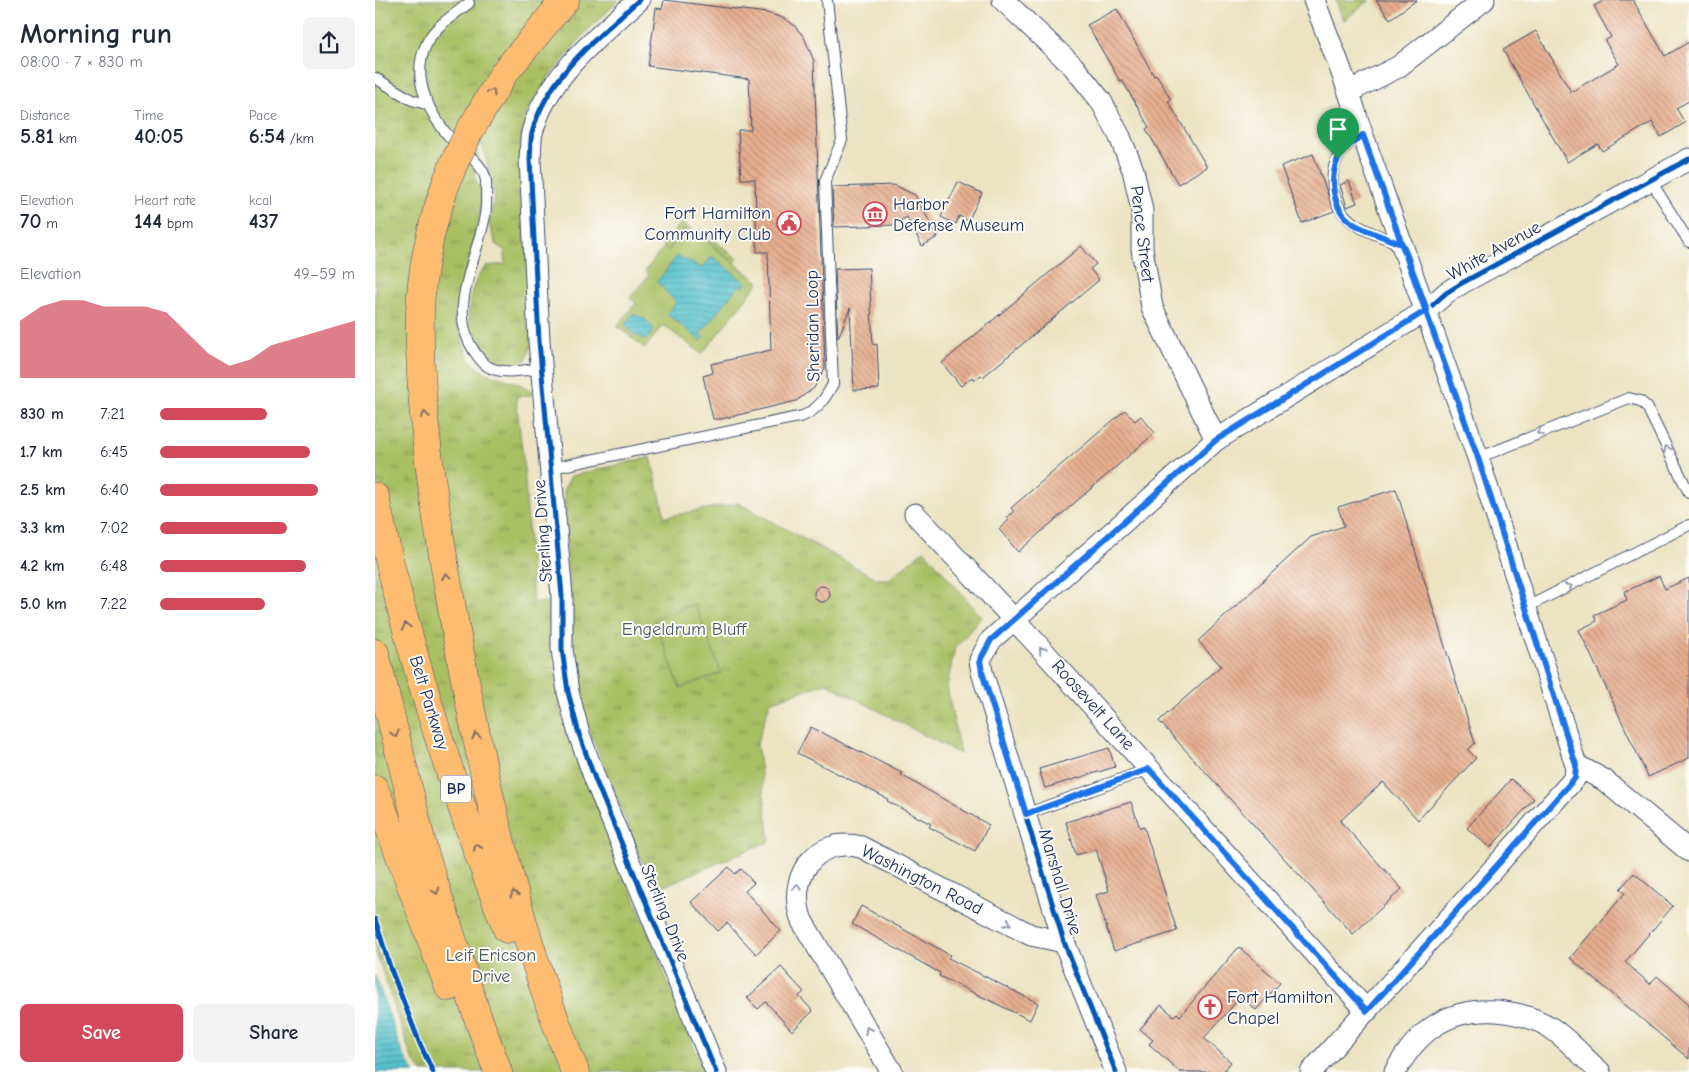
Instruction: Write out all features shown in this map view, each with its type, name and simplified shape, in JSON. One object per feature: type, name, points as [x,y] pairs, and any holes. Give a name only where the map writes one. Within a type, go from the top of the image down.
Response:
[{"type":"highway","points":[[565,0],[504,73],[468,134],[441,201],[429,245],[420,311],[421,379],[437,520],[463,675],[501,850],[553,1017],[575,1072]]},
{"type":"highway","name":"Belt Parkway","points":[[375,497],[393,582],[441,748],[499,910],[565,1072]]},
{"type":"highway","points":[[375,653],[423,852],[498,1072]]},
{"type":"highway","points":[[375,789],[481,1072]]},
{"type":"street","name":"Sterling Drive","points":[[639,0],[571,66],[555,86],[542,108],[532,133],[531,159],[542,368],[552,468],[561,596],[562,649],[568,692],[579,734],[716,1072]]},
{"type":"street","name":"Pence Street","points":[[1003,0],[1073,66],[1101,101],[1120,137],[1133,170],[1142,210],[1142,249],[1152,307],[1216,440]]},
{"type":"street","points":[[1311,1072],[1575,778],[1576,765],[1478,458],[1427,310],[1363,135],[1350,91],[1339,69],[1314,0]]},
{"type":"street","points":[[1350,91],[1398,68],[1484,0]]},
{"type":"street","name":"White Avenue","points":[[1013,619],[1216,440],[1427,310],[1446,293],[1474,276],[1689,159]]},
{"type":"street","name":"Roosevelt Lane","points":[[915,514],[1013,619],[1367,1011]]},
{"type":"street","name":"Marshall Drive","points":[[1013,619],[991,640],[980,660],[982,672],[1064,942],[1116,1072]]},
{"type":"street","points":[[1576,765],[1604,780],[1689,851]]},
{"type":"street","name":"Washington Road","points":[[892,1072],[802,921],[797,907],[796,890],[799,877],[817,855],[844,845],[861,847],[1031,935],[1064,942]]},
{"type":"street","points":[[1395,1072],[1416,1040],[1432,1027],[1452,1016],[1476,1010],[1507,1012],[1531,1017],[1552,1028],[1600,1072]]},
{"type":"lane","name":"Sheridan Loop","points":[[552,468],[803,416],[817,410],[826,398],[833,384],[825,182],[842,140],[827,0]]},
{"type":"lane","points":[[469,3],[440,25],[425,44],[419,74],[426,104],[453,140],[475,160],[485,178],[486,214],[465,287],[463,319],[469,344],[481,361],[492,368],[514,372],[542,368]]},
{"type":"lane","points":[[375,78],[406,97],[426,104]]},
{"type":"lane","points":[[1363,135],[1345,148],[1338,159],[1333,171],[1332,187],[1342,213],[1352,223],[1403,245]]},
{"type":"lane","points":[[1651,181],[1689,242]]},
{"type":"lane","points":[[1478,458],[1629,398],[1641,401],[1647,407],[1689,493]]},
{"type":"lane","points":[[1525,608],[1689,525]]},
{"type":"lane","points":[[1026,814],[1149,769]]},
{"type":"green space","name":"Leif Ericson Drive","points":[[375,0],[619,0],[585,33],[549,77],[527,112],[520,145],[532,343],[526,360],[506,365],[490,361],[479,350],[471,335],[469,317],[470,298],[476,281],[486,266],[505,264],[505,251],[496,244],[489,224],[495,195],[482,143],[479,148],[475,179],[481,189],[481,209],[458,307],[458,315],[463,342],[470,360],[482,371],[523,385],[535,394],[516,397],[524,467],[533,603],[552,602],[551,645],[561,715],[704,1072],[422,1072],[412,1059],[375,950]]},
{"type":"green space","points":[[1336,0],[1370,0],[1343,21]]},
{"type":"green space","points":[[685,223],[687,226],[668,250],[662,244],[663,241],[670,237],[680,224]]},
{"type":"green space","points":[[687,226],[759,282],[702,354],[663,325],[645,348],[617,326],[636,303],[630,298],[649,275],[645,271],[664,247],[669,250]]},
{"type":"green space","points":[[701,230],[738,259],[735,263],[698,234]]},
{"type":"green space","name":"Engeldrum Bluff","points":[[651,457],[665,517],[738,503],[878,579],[889,579],[924,550],[982,617],[955,648],[947,686],[960,754],[826,683],[770,702],[757,744],[770,841],[654,890],[584,717],[573,668],[564,489],[571,476]]},
{"type":"green space","points":[[695,604],[721,673],[680,688],[654,619]]},
{"type":"water","points":[[677,256],[702,268],[712,256],[746,283],[743,288],[739,285],[700,334],[704,338],[701,341],[667,314],[676,302],[657,282]]},
{"type":"water","points":[[633,314],[645,319],[654,330],[646,340],[634,334],[625,324]]},
{"type":"water","points":[[375,975],[403,1054],[415,1072],[375,1072]]},
{"type":"pier","points":[[375,972],[405,1052],[418,1072],[415,1072],[403,1054]]},
{"type":"building","name":"Fort Hamilton Community Club","points":[[664,0],[767,13],[783,18],[794,25],[804,37],[814,61],[825,368],[814,388],[796,401],[721,419],[713,419],[703,376],[713,373],[711,364],[771,350],[768,252],[757,252],[755,179],[741,179],[738,130],[751,130],[749,79],[648,66],[656,8],[662,9]]},
{"type":"building","points":[[1376,0],[1417,0],[1390,19]]},
{"type":"building","points":[[1605,0],[1633,0],[1665,56],[1689,42],[1689,101],[1676,108],[1685,123],[1661,137],[1652,122],[1602,151],[1598,144],[1567,162],[1503,50],[1536,31],[1571,92],[1619,64],[1605,41],[1611,37],[1594,6]]},
{"type":"building","points":[[1117,9],[1154,76],[1157,75],[1171,100],[1168,101],[1207,167],[1178,184],[1146,129],[1149,127],[1087,25]]},
{"type":"building","points":[[1313,154],[1334,211],[1302,223],[1281,166]]},
{"type":"building","points":[[1349,181],[1357,203],[1347,207],[1340,185]]},
{"type":"building","points":[[958,182],[982,193],[968,221],[959,216],[956,224],[941,217]]},
{"type":"building","name":"Harbor Defense Museum","points":[[894,185],[915,195],[938,237],[922,246],[907,217],[893,225],[834,227],[832,187]]},
{"type":"building","points":[[1081,246],[1096,264],[1090,269],[1099,280],[983,377],[981,375],[975,380],[972,377],[961,386],[942,363]]},
{"type":"building","points":[[869,268],[873,345],[877,344],[879,389],[854,390],[850,308],[838,338],[835,269]]},
{"type":"building","points":[[1125,410],[1135,421],[1141,416],[1155,433],[1018,552],[999,529],[1009,520],[1007,517],[1014,512],[1011,508]]},
{"type":"building","points":[[1396,489],[1475,743],[1468,750],[1476,758],[1418,820],[1383,782],[1340,821],[1402,889],[1353,934],[1159,721],[1221,666],[1198,641],[1311,537],[1344,526],[1338,507]]},
{"type":"building","points":[[1659,576],[1665,589],[1689,578],[1689,758],[1648,777],[1579,630],[1597,621],[1594,615],[1627,600],[1624,592]]},
{"type":"building","points":[[819,586],[825,586],[830,591],[828,600],[819,602],[814,597],[814,591]]},
{"type":"building","points":[[811,727],[902,773],[901,775],[989,825],[975,851],[929,827],[931,824],[887,801],[888,799],[797,753]]},
{"type":"building","points":[[1109,748],[1115,767],[1045,788],[1039,769]]},
{"type":"building","points":[[1511,779],[1534,799],[1490,848],[1467,828]]},
{"type":"building","points":[[1131,802],[1140,828],[1144,827],[1177,931],[1114,951],[1096,895],[1109,891],[1096,849],[1076,855],[1066,822]]},
{"type":"building","points":[[729,867],[735,874],[741,869],[754,883],[745,891],[781,931],[756,954],[727,923],[718,931],[691,902]]},
{"type":"building","points":[[1634,873],[1673,906],[1625,962],[1650,984],[1657,976],[1689,1004],[1689,1059],[1570,958],[1625,893],[1620,889]]},
{"type":"building","points":[[861,906],[950,955],[948,958],[1038,1003],[1030,1020],[939,976],[940,973],[852,924]]},
{"type":"building","name":"Fort Hamilton Chapel","points":[[1239,947],[1280,983],[1256,1010],[1241,997],[1204,1038],[1231,1062],[1223,1072],[1180,1072],[1149,1044],[1153,1040],[1140,1029],[1161,1005],[1174,1016],[1177,1013],[1180,1016]]},
{"type":"building","points":[[781,967],[804,992],[799,996],[813,1011],[792,1031],[766,1002],[758,1009],[747,998]]},
{"type":"cycle path","points":[[639,0],[591,43],[561,76],[539,113],[532,133],[530,159],[539,341],[562,596],[562,649],[568,692],[579,734],[595,779],[716,1072]]},
{"type":"cycle path","points":[[1116,1072],[1064,942],[982,672],[980,660],[991,640],[1216,440],[1427,310],[1446,293],[1462,283],[1689,159]]},
{"type":"cycle path","points":[[375,919],[390,967],[433,1072]]},
{"type":"place","name":"Harbor Defense Museum","points":[[875,214]]},
{"type":"place","name":"Fort Hamilton Community Club","points":[[789,223]]},
{"type":"place","name":"Fort Hamilton Chapel","points":[[1210,1007]]},
{"type":"route","points":[[1338,159],[1333,171],[1332,187],[1342,213],[1352,223],[1403,245],[1427,310],[1216,440],[1013,619],[991,640],[980,660],[982,672],[1026,814],[1149,769],[1367,1011],[1575,778],[1576,765],[1478,458],[1427,310],[1363,135],[1345,148],[1338,159]]}]
